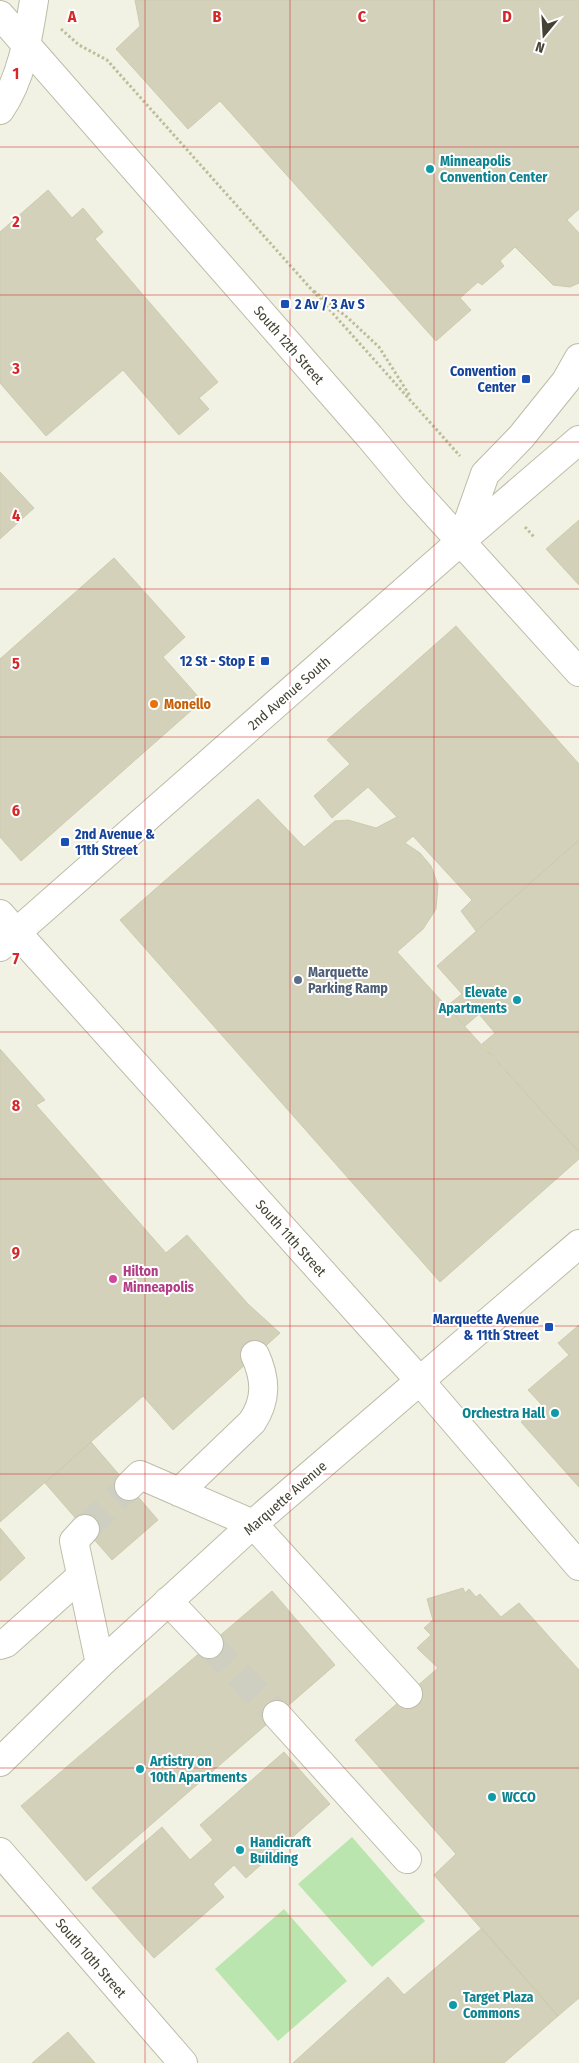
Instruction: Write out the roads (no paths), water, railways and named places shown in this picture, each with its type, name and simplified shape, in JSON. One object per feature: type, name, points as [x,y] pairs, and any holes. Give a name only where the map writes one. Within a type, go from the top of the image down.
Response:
[{"type":"street","points":[[0,110],[14,84],[27,46],[34,0]]},
{"type":"street","name":"South 12th Street","points":[[0,16],[370,436],[415,492],[579,672]]},
{"type":"street","points":[[461,541],[486,474],[521,437],[566,382],[579,358]]},
{"type":"street","name":"2nd Avenue South","points":[[6,931],[579,440]]},
{"type":"street","name":"South 11th Street","points":[[6,931],[420,1381],[579,1566]]},
{"type":"street","name":"Marquette Avenue","points":[[0,1762],[100,1664],[253,1524],[579,1244]]},
{"type":"street","points":[[178,1492],[252,1422],[260,1410],[265,1383],[255,1355]]},
{"type":"street","points":[[128,1486],[140,1475],[253,1524],[408,1694]]},
{"type":"street","points":[[85,1529],[74,1541],[100,1664]]},
{"type":"street","points":[[0,1645],[6,1643],[81,1576]]},
{"type":"street","points":[[168,1601],[209,1644]]},
{"type":"street","points":[[277,1715],[407,1859]]},
{"type":"street","name":"South 10th Street","points":[[0,1852],[182,2063]]},
{"type":"tunnel","points":[[85,1529],[129,1486]]},
{"type":"tunnel","points":[[209,1644],[277,1715]]},
{"type":"place","name":"Minneapolis Convention Center","points":[[430,169]]},
{"type":"place","name":"2 Av / 3 Av S","points":[[285,304]]},
{"type":"place","name":"Convention Center","points":[[526,379]]},
{"type":"place","name":"12 St - Stop E","points":[[265,661]]},
{"type":"place","name":"Monello","points":[[154,704]]},
{"type":"place","name":"2nd Avenue & 11th Street","points":[[65,842]]},
{"type":"place","name":"Marquette Parking Ramp","points":[[298,980]]},
{"type":"place","name":"Elevate Apartments","points":[[517,1000]]},
{"type":"place","name":"Hilton Minneapolis","points":[[113,1279]]},
{"type":"place","name":"Marquette Avenue & 11th Street","points":[[549,1327]]},
{"type":"place","name":"Orchestra Hall","points":[[555,1413]]},
{"type":"place","name":"Artistry on 10th Apartments","points":[[140,1769]]},
{"type":"place","name":"WCCO","points":[[492,1797]]},
{"type":"place","name":"Handicraft Building","points":[[240,1850]]},
{"type":"place","name":"Target Plaza Commons","points":[[453,2005]]}]
